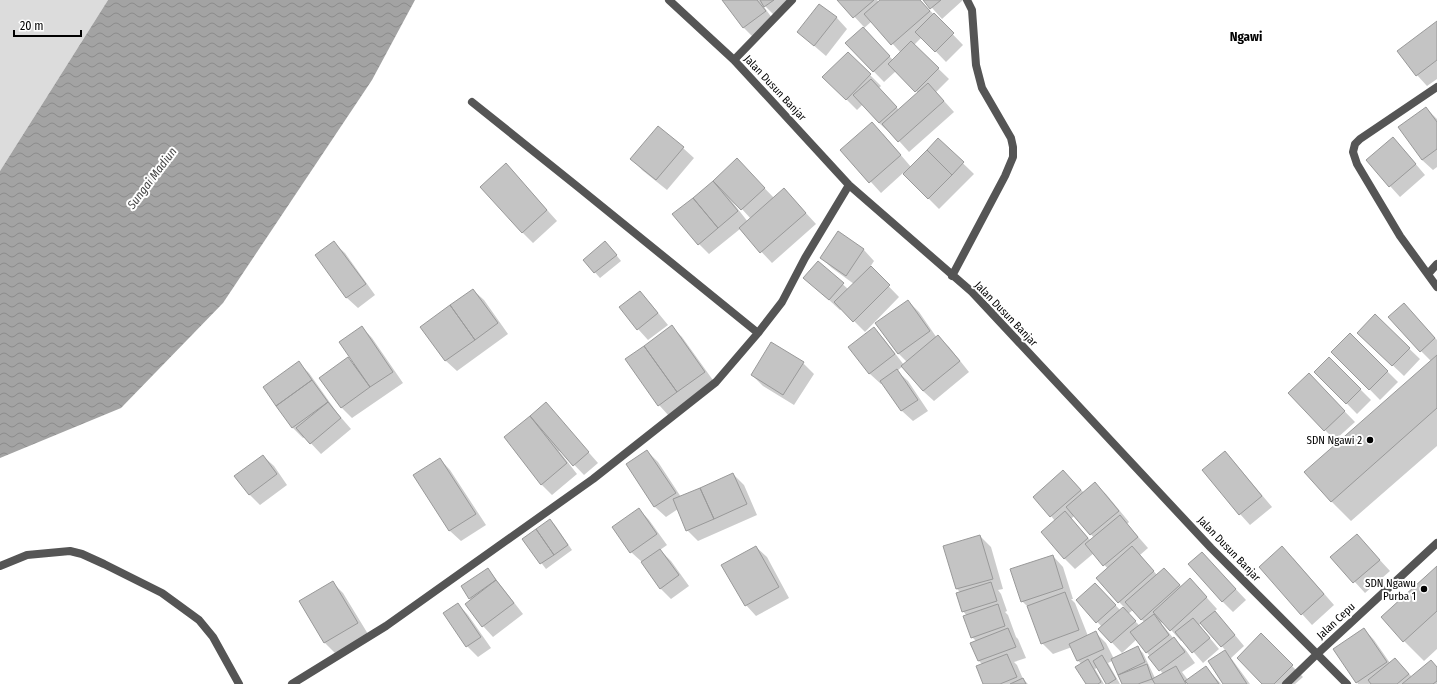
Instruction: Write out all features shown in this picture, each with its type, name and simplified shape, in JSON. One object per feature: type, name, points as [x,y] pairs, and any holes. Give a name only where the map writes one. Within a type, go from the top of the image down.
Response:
[{"type":"street","name":"Jalan Dusun Banjar","points":[[670,0],[734,60],[849,185],[972,292],[1211,548],[1347,684]]},
{"type":"street","points":[[734,60],[792,0]]},
{"type":"street","points":[[952,276],[1005,176],[1013,157],[1011,138],[982,88],[978,77],[972,10],[967,0]]},
{"type":"street","points":[[1437,87],[1360,139],[1355,144],[1352,152],[1357,164],[1400,236],[1437,287]]},
{"type":"street","points":[[472,102],[758,333]]},
{"type":"street","points":[[292,684],[386,626],[593,479],[716,382],[758,333],[782,302],[805,258],[849,185]]},
{"type":"street","points":[[1428,274],[1437,264]]},
{"type":"street","name":"Jalan Cepu","points":[[1286,684],[1437,543]]},
{"type":"street","points":[[0,566],[28,555],[70,551],[82,554],[104,564],[162,593],[199,620],[213,637],[239,684]]},
{"type":"shaded area","points":[[0,0],[108,0],[0,171]]},
{"type":"water","name":"Sungai Madiun","points":[[108,0],[415,0],[372,80],[223,303],[121,408],[0,458],[0,171]]},
{"type":"building","points":[[722,0],[757,0],[766,11],[743,28]]},
{"type":"building","points":[[760,0],[774,0],[764,7]]},
{"type":"building","points":[[837,0],[874,0],[853,18]]},
{"type":"building","points":[[880,0],[920,0],[930,11],[891,45],[864,14]]},
{"type":"building","points":[[923,0],[941,0],[930,9]]},
{"type":"building","points":[[819,4],[837,17],[814,46],[797,32]]},
{"type":"building","points":[[934,13],[954,33],[935,52],[915,32]]},
{"type":"building","points":[[1437,21],[1437,60],[1416,76],[1397,51]]},
{"type":"building","points":[[863,27],[890,56],[873,72],[845,43]]},
{"type":"building","points":[[911,41],[939,68],[915,92],[888,64]]},
{"type":"building","points":[[848,52],[871,74],[846,100],[822,77]]},
{"type":"building","points":[[871,79],[897,107],[879,123],[853,95]]},
{"type":"building","points":[[928,83],[944,101],[898,142],[882,124]]},
{"type":"building","points":[[1426,107],[1437,122],[1437,149],[1422,160],[1398,127]]},
{"type":"building","points":[[872,122],[901,155],[869,183],[840,150]]},
{"type":"building","points":[[658,126],[684,147],[656,180],[630,159]]},
{"type":"building","points":[[1393,137],[1416,164],[1389,187],[1366,160]]},
{"type":"building","points":[[938,138],[964,162],[952,175],[927,150]]},
{"type":"building","points":[[927,150],[952,175],[928,199],[903,174]]},
{"type":"building","points":[[737,158],[765,188],[741,210],[713,181]]},
{"type":"building","points":[[506,163],[547,210],[522,233],[480,187]]},
{"type":"building","points":[[713,181],[738,211],[718,228],[693,198]]},
{"type":"building","points":[[784,188],[806,213],[760,253],[739,228]]},
{"type":"building","points":[[693,198],[718,228],[698,245],[672,214]]},
{"type":"building","points":[[838,231],[864,249],[846,276],[820,258]]},
{"type":"building","points":[[334,241],[366,284],[346,298],[315,255]]},
{"type":"building","points":[[605,241],[617,255],[594,273],[583,260]]},
{"type":"building","points":[[818,261],[844,283],[829,300],[803,278]]},
{"type":"building","points":[[871,266],[890,285],[853,322],[834,302]]},
{"type":"building","points":[[473,289],[498,323],[475,340],[450,305]]},
{"type":"building","points":[[640,291],[658,313],[637,330],[619,307]]},
{"type":"building","points":[[908,300],[930,331],[898,354],[875,323]]},
{"type":"building","points":[[1404,303],[1435,338],[1420,352],[1388,317]]},
{"type":"building","points":[[450,305],[475,340],[445,361],[420,327]]},
{"type":"building","points":[[1375,314],[1410,348],[1392,366],[1357,333]]},
{"type":"building","points":[[672,325],[705,372],[677,392],[644,346]]},
{"type":"building","points":[[362,326],[393,372],[370,387],[339,342]]},
{"type":"building","points":[[874,327],[895,354],[869,374],[848,347]]},
{"type":"building","points":[[1350,333],[1388,371],[1369,390],[1331,352]]},
{"type":"building","points":[[938,335],[960,361],[923,391],[901,366]]},
{"type":"building","points":[[771,342],[804,362],[783,395],[751,375]]},
{"type":"building","points":[[644,346],[677,392],[658,406],[625,359]]},
{"type":"building","name":"SDN Ngawi 2","points":[[1437,355],[1437,408],[1331,502],[1304,472]]},
{"type":"building","points":[[348,357],[370,387],[341,408],[319,378]]},
{"type":"building","points":[[1329,357],[1361,389],[1346,404],[1314,372]]},
{"type":"building","points":[[299,361],[312,380],[276,406],[263,387]]},
{"type":"building","points":[[897,369],[918,400],[901,411],[880,381]]},
{"type":"building","points":[[1309,373],[1345,411],[1324,431],[1288,393]]},
{"type":"building","points":[[312,380],[328,402],[292,428],[276,406]]},
{"type":"building","points":[[328,402],[341,418],[310,444],[296,428]]},
{"type":"building","points":[[546,402],[589,452],[573,466],[530,416]]},
{"type":"building","points":[[530,416],[567,463],[541,485],[504,437]]},
{"type":"building","points":[[647,450],[676,493],[654,507],[626,464]]},
{"type":"building","points":[[1225,451],[1262,496],[1239,515],[1202,470]]},
{"type":"building","points":[[263,455],[277,474],[249,495],[234,476]]},
{"type":"building","points":[[440,458],[476,514],[449,531],[413,475]]},
{"type":"building","points":[[1063,470],[1081,490],[1050,517],[1033,497]]},
{"type":"building","points":[[733,473],[747,504],[714,519],[700,488]]},
{"type":"building","points":[[1095,482],[1119,511],[1090,535],[1066,507]]},
{"type":"building","points":[[700,488],[714,519],[686,531],[673,499]]},
{"type":"building","points":[[639,508],[657,534],[630,553],[612,527]]},
{"type":"building","points":[[1065,511],[1088,538],[1064,559],[1041,532]]},
{"type":"building","points":[[1120,515],[1138,537],[1103,566],[1085,544]]},
{"type":"building","points":[[550,519],[568,545],[554,555],[536,529]]},
{"type":"building","points":[[536,529],[554,555],[540,564],[522,539]]},
{"type":"building","points":[[1357,534],[1380,560],[1353,583],[1330,557]]},
{"type":"building","points":[[980,535],[993,579],[956,589],[943,546]]},
{"type":"building","points":[[756,546],[779,587],[745,606],[721,565]]},
{"type":"building","points":[[1132,546],[1154,571],[1118,603],[1096,578]]},
{"type":"building","points":[[1282,546],[1324,594],[1301,615],[1259,567]]},
{"type":"building","points":[[660,549],[679,575],[660,589],[641,562]]},
{"type":"building","points":[[1202,552],[1236,589],[1222,602],[1188,564]]},
{"type":"building","points":[[1053,555],[1063,588],[1021,602],[1010,569]]},
{"type":"building","name":"SDN Ngawu Purba 1","points":[[1437,566],[1437,611],[1403,642],[1381,617]]},
{"type":"building","points":[[488,568],[496,580],[469,599],[461,586]]},
{"type":"building","points":[[1164,568],[1180,585],[1141,620],[1125,602]]},
{"type":"building","points":[[1190,578],[1207,597],[1170,631],[1153,612]]},
{"type":"building","points":[[496,580],[514,603],[482,627],[465,604]]},
{"type":"building","points":[[333,581],[358,623],[324,643],[299,601]]},
{"type":"building","points":[[991,582],[997,601],[962,612],[956,593]]},
{"type":"building","points":[[1095,583],[1116,605],[1096,623],[1076,600]]},
{"type":"building","points":[[1065,592],[1079,630],[1041,644],[1027,606]]},
{"type":"building","points":[[458,603],[481,637],[466,647],[443,613]]},
{"type":"building","points":[[998,604],[1005,626],[971,638],[963,616]]},
{"type":"building","points":[[1123,607],[1136,621],[1111,643],[1098,629]]},
{"type":"building","points":[[1215,611],[1235,635],[1221,647],[1200,623]]},
{"type":"building","points":[[1154,614],[1169,635],[1146,653],[1130,632]]},
{"type":"building","points":[[1193,618],[1210,638],[1192,653],[1175,632]]},
{"type":"building","points":[[1008,628],[1016,647],[978,661],[970,643]]},
{"type":"building","points":[[1364,628],[1387,662],[1356,683],[1333,649]]},
{"type":"building","points":[[1096,631],[1104,649],[1077,661],[1069,644]]},
{"type":"building","points":[[1261,633],[1293,665],[1274,684],[1262,684],[1237,658]]},
{"type":"building","points":[[1174,637],[1185,652],[1159,671],[1148,657]]},
{"type":"building","points":[[1138,646],[1145,662],[1118,675],[1111,659]]},
{"type":"building","points":[[1225,650],[1247,684],[1223,684],[1208,661]]},
{"type":"building","points":[[1007,654],[1017,677],[1000,684],[983,684],[976,666]]},
{"type":"building","points":[[1102,655],[1116,679],[1108,684],[1106,684],[1093,661]]},
{"type":"building","points":[[1395,658],[1409,674],[1397,684],[1371,684],[1368,680]]},
{"type":"building","points":[[1088,659],[1101,682],[1098,684],[1086,684],[1075,667]]},
{"type":"building","points":[[1431,660],[1437,667],[1437,681],[1433,684],[1402,684]]},
{"type":"building","points":[[1147,664],[1152,679],[1138,684],[1122,684],[1118,675]]},
{"type":"building","points":[[1176,666],[1186,684],[1155,684],[1152,679]]},
{"type":"building","points":[[1206,666],[1219,684],[1188,684],[1185,681]]},
{"type":"building","points":[[1023,678],[1026,684],[1010,684]]},
{"type":"place","name":"SDN Ngawi 2","points":[[1370,440]]},
{"type":"place","name":"SDN Ngawu Purba 1","points":[[1424,589]]},
{"type":"district","name":"Ngawi","points":[[1246,36]]}]
